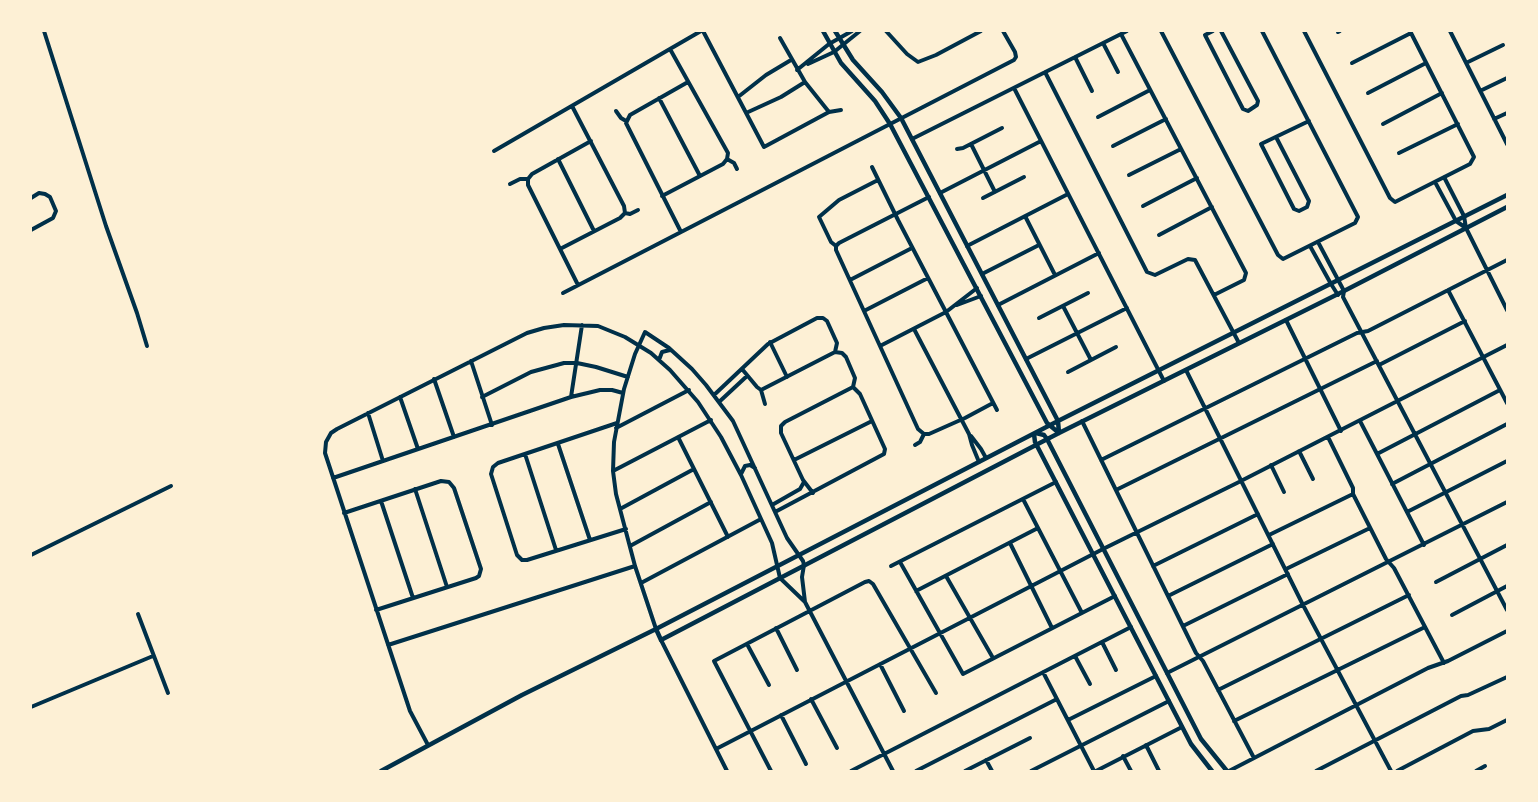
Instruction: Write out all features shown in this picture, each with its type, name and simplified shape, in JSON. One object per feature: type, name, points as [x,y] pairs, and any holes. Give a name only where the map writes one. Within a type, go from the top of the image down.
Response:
[{"type":"street","points":[[44,31],[106,226],[147,346]]},
{"type":"street","points":[[494,151],[702,31],[764,147],[829,112],[842,110]]},
{"type":"street","points":[[824,31],[834,52],[875,101],[923,173],[940,193],[1058,421],[1059,433]]},
{"type":"street","points":[[835,31],[843,45],[901,118],[912,139],[929,197],[1049,426],[1059,433]]},
{"type":"street","points":[[797,70],[829,44],[852,31]]},
{"type":"street","points":[[806,64],[834,52],[860,31]]},
{"type":"street","points":[[887,32],[894,31]]},
{"type":"street","points":[[887,32],[907,54],[915,61],[921,62],[981,31]]},
{"type":"street","points":[[563,293],[1012,61],[1016,57],[1016,53],[1003,31]]},
{"type":"street","points":[[912,139],[1126,31]]},
{"type":"street","points":[[1161,31],[1278,255],[1281,258],[1285,258],[1354,223],[1358,215],[1262,31]]},
{"type":"street","points":[[1212,31],[1205,35],[1243,109],[1248,110],[1257,105],[1258,101],[1221,31]]},
{"type":"street","points":[[1304,31],[1391,200],[1397,201],[1470,164],[1473,160],[1472,152],[1410,32],[1352,63]]},
{"type":"street","points":[[1450,31],[1507,144]]},
{"type":"street","points":[[1121,34],[1246,275],[1244,280],[1214,295]]},
{"type":"street","points":[[780,38],[797,70],[829,112]]},
{"type":"street","points":[[1103,43],[1118,72]]},
{"type":"street","points":[[1466,63],[1503,45]]},
{"type":"street","points":[[662,196],[723,164],[727,159],[728,153],[670,49]]},
{"type":"street","points":[[1075,57],[1092,90]]},
{"type":"street","points":[[738,97],[766,75],[791,60]]},
{"type":"street","points":[[1368,93],[1426,63]]},
{"type":"street","points":[[1045,72],[1147,272],[1153,275],[1157,274],[1188,259],[1198,262],[1239,344]]},
{"type":"street","points":[[1480,91],[1507,78]]},
{"type":"street","points":[[681,232],[627,127],[626,121],[630,116],[688,82]]},
{"type":"street","points":[[746,113],[781,97],[805,82]]},
{"type":"street","points":[[1014,88],[1164,381]]},
{"type":"street","points":[[1098,117],[1150,90]]},
{"type":"street","points":[[1383,124],[1442,93]]},
{"type":"street","points":[[659,98],[700,176]]},
{"type":"street","points":[[572,106],[624,206],[625,213]]},
{"type":"street","points":[[616,111],[626,121]]},
{"type":"street","points":[[1494,119],[1507,113]]},
{"type":"street","points":[[1113,146],[1166,119]]},
{"type":"street","points":[[1276,137],[1309,201],[1307,207],[1297,211],[1294,209],[1261,144],[1309,120]]},
{"type":"street","points":[[1399,153],[1458,124]]},
{"type":"street","points":[[957,149],[963,148],[1002,128]]},
{"type":"street","points":[[578,285],[528,185],[528,179],[532,174],[590,141]]},
{"type":"street","points":[[940,193],[1041,141]]},
{"type":"street","points":[[971,144],[995,192]]},
{"type":"street","points":[[1129,175],[1181,149]]},
{"type":"street","points":[[727,159],[737,169]]},
{"type":"street","points":[[558,160],[594,231]]},
{"type":"street","points":[[872,167],[997,410]]},
{"type":"street","points":[[983,198],[1024,176]]},
{"type":"street","points":[[1444,177],[1464,216],[1466,228],[1505,302],[1507,310]]},
{"type":"street","points":[[1143,206],[1196,178]]},
{"type":"street","points":[[510,184],[520,179],[528,179]]},
{"type":"street","points":[[878,180],[839,200],[819,217],[831,242],[836,246],[918,429],[924,434],[929,434],[993,402]]},
{"type":"street","points":[[1435,182],[1456,221],[1466,228]]},
{"type":"street","points":[[31,198],[39,194],[45,194],[50,197],[56,211],[55,216],[31,230]]},
{"type":"street","points":[[967,246],[1068,194]]},
{"type":"street","points":[[381,771],[522,696],[656,629],[1058,421],[1507,195]]},
{"type":"street","points":[[836,246],[929,197]]},
{"type":"street","points":[[1159,235],[1212,207]]},
{"type":"street","points":[[660,640],[1082,421],[1337,295],[1343,294],[1507,207]]},
{"type":"street","points":[[625,213],[630,214],[638,210]]},
{"type":"street","points":[[560,249],[620,218],[625,213]]},
{"type":"street","points":[[1025,216],[1055,276]]},
{"type":"street","points":[[1314,244],[1338,280],[1362,332],[1507,610]]},
{"type":"street","points":[[1314,244],[1337,295]]},
{"type":"street","points":[[982,274],[1039,245]]},
{"type":"street","points":[[850,280],[912,248]]},
{"type":"street","points":[[998,305],[1098,253]]},
{"type":"street","points":[[1101,460],[1357,333],[1368,331],[1507,260]]},
{"type":"street","points":[[864,311],[928,278]]},
{"type":"street","points":[[880,346],[946,312],[976,288]]},
{"type":"street","points":[[1448,290],[1507,403]]},
{"type":"street","points":[[1039,318],[1088,293]]},
{"type":"street","points":[[955,306],[981,296]]},
{"type":"street","points":[[1063,306],[1091,360]]},
{"type":"street","points":[[1026,359],[1127,308]]},
{"type":"street","points":[[714,395],[770,342],[817,318],[823,318],[827,321],[837,343],[836,352]]},
{"type":"street","points":[[1286,320],[1340,431]]},
{"type":"street","points":[[1116,490],[1320,389],[1465,321]]},
{"type":"street","points":[[571,397],[582,325]]},
{"type":"street","points":[[428,745],[410,712],[325,453],[326,442],[331,433],[337,429],[533,331],[557,326],[582,325],[610,330],[639,345],[659,360],[689,390],[711,420],[741,475],[772,543],[780,578],[805,602],[810,610],[893,771]]},
{"type":"street","points":[[914,329],[969,434],[986,458]]},
{"type":"street","points":[[727,771],[660,640],[635,566],[620,509],[613,471],[613,451],[623,393],[645,332],[692,369],[733,422],[787,538],[800,555],[804,565],[802,577],[805,602]]},
{"type":"street","points":[[770,342],[787,377]]},
{"type":"street","points":[[716,749],[1136,532],[1398,402],[1507,345]]},
{"type":"street","points":[[1068,372],[1116,347]]},
{"type":"street","points":[[1011,354],[1021,348]]},
{"type":"street","points":[[659,360],[662,352],[670,350]]},
{"type":"street","points":[[761,390],[836,352],[846,356],[855,378],[853,387],[783,424],[781,428],[781,433],[803,480],[813,493]]},
{"type":"street","points":[[471,361],[492,425]]},
{"type":"street","points":[[482,397],[537,370],[555,365],[577,363],[628,377]]},
{"type":"street","points":[[742,369],[761,390],[765,404]]},
{"type":"street","points":[[1186,370],[1303,605],[1391,771]]},
{"type":"street","points":[[719,402],[747,376]]},
{"type":"street","points":[[434,379],[454,437]]},
{"type":"street","points":[[775,512],[882,457],[885,452],[872,420],[860,394],[853,387]]},
{"type":"street","points":[[333,478],[571,397],[605,390],[623,393]]},
{"type":"street","points":[[626,529],[522,560],[518,555],[491,474],[493,467],[498,463],[525,454],[617,426],[689,390]]},
{"type":"street","points":[[1377,454],[1500,390]]},
{"type":"street","points":[[400,397],[418,449]]},
{"type":"street","points":[[368,413],[383,461]]},
{"type":"street","points":[[613,471],[711,420]]},
{"type":"street","points":[[794,460],[872,420]]},
{"type":"street","points":[[1082,421],[1182,626],[1254,758]]},
{"type":"street","points":[[1360,421],[1424,544]]},
{"type":"street","points":[[1392,484],[1507,424]]},
{"type":"street","points":[[1035,433],[1044,435],[1047,439],[1201,739],[1228,771],[1428,668],[1507,631]]},
{"type":"street","points":[[1035,433],[1037,445],[1168,701],[1194,748],[1212,771]]},
{"type":"street","points":[[915,445],[920,442],[924,434]]},
{"type":"street","points":[[969,434],[979,462]]},
{"type":"street","points":[[678,437],[728,537]]},
{"type":"street","points":[[1328,437],[1370,528],[1409,595],[1444,662]]},
{"type":"street","points":[[558,444],[590,540]]},
{"type":"street","points":[[1299,451],[1313,479]]},
{"type":"street","points":[[525,454],[556,550]]},
{"type":"street","points":[[1407,512],[1507,461]]},
{"type":"street","points":[[741,475],[745,466],[750,465],[755,468]]},
{"type":"street","points":[[1272,465],[1284,492]]},
{"type":"street","points":[[620,509],[694,469]]},
{"type":"street","points":[[772,505],[800,490],[803,486],[803,480]]},
{"type":"street","points":[[344,513],[441,481],[449,482],[454,488],[480,567],[480,574],[476,578],[376,610]]},
{"type":"street","points":[[891,566],[1056,482]]},
{"type":"street","points":[[31,555],[171,486]]},
{"type":"street","points":[[415,490],[447,587]]},
{"type":"street","points":[[1269,535],[1353,494]]},
{"type":"street","points":[[1023,499],[1082,613]]},
{"type":"street","points":[[381,501],[413,598]]},
{"type":"street","points":[[630,546],[710,502]]},
{"type":"street","points":[[1167,673],[1507,502]]},
{"type":"street","points":[[1153,566],[1258,514]]},
{"type":"street","points":[[641,583],[761,519]]},
{"type":"street","points":[[916,591],[1038,528]]},
{"type":"street","points":[[1182,626],[1370,528]]},
{"type":"street","points":[[1010,543],[1052,628]]},
{"type":"street","points":[[1168,596],[1273,544]]},
{"type":"street","points":[[1436,582],[1507,545]]},
{"type":"street","points":[[900,562],[963,674],[1115,596]]},
{"type":"street","points":[[388,645],[635,566]]},
{"type":"street","points":[[946,576],[993,658]]},
{"type":"street","points":[[771,771],[714,661],[865,582],[869,581],[873,584],[936,693]]},
{"type":"street","points":[[1452,614],[1507,586]]},
{"type":"street","points":[[1218,690],[1409,595]]},
{"type":"street","points":[[138,614],[168,692]]},
{"type":"street","points":[[851,771],[1131,627]]},
{"type":"street","points":[[1234,721],[1426,627]]},
{"type":"street","points":[[776,628],[797,670]]},
{"type":"street","points":[[1102,642],[1116,670]]},
{"type":"street","points":[[747,644],[769,685]]},
{"type":"street","points":[[31,706],[153,656]]},
{"type":"street","points":[[1075,656],[1090,684]]},
{"type":"street","points":[[880,664],[904,711]]},
{"type":"street","points":[[1043,672],[1095,771],[1182,727]]},
{"type":"street","points":[[1068,720],[1156,676]]},
{"type":"street","points":[[1316,771],[1461,696],[1468,696],[1507,677]]},
{"type":"street","points":[[916,771],[1057,698]]},
{"type":"street","points":[[811,699],[837,748]]},
{"type":"street","points":[[1031,771],[1168,701]]},
{"type":"street","points":[[781,715],[806,764]]},
{"type":"street","points":[[1397,771],[1473,731],[1489,729],[1507,720]]},
{"type":"street","points":[[965,771],[1030,738]]},
{"type":"street","points":[[1146,745],[1159,771]]},
{"type":"street","points":[[1123,756],[1130,771]]},
{"type":"street","points":[[986,760],[992,771]]},
{"type":"street","points":[[1476,771],[1485,766]]}]
